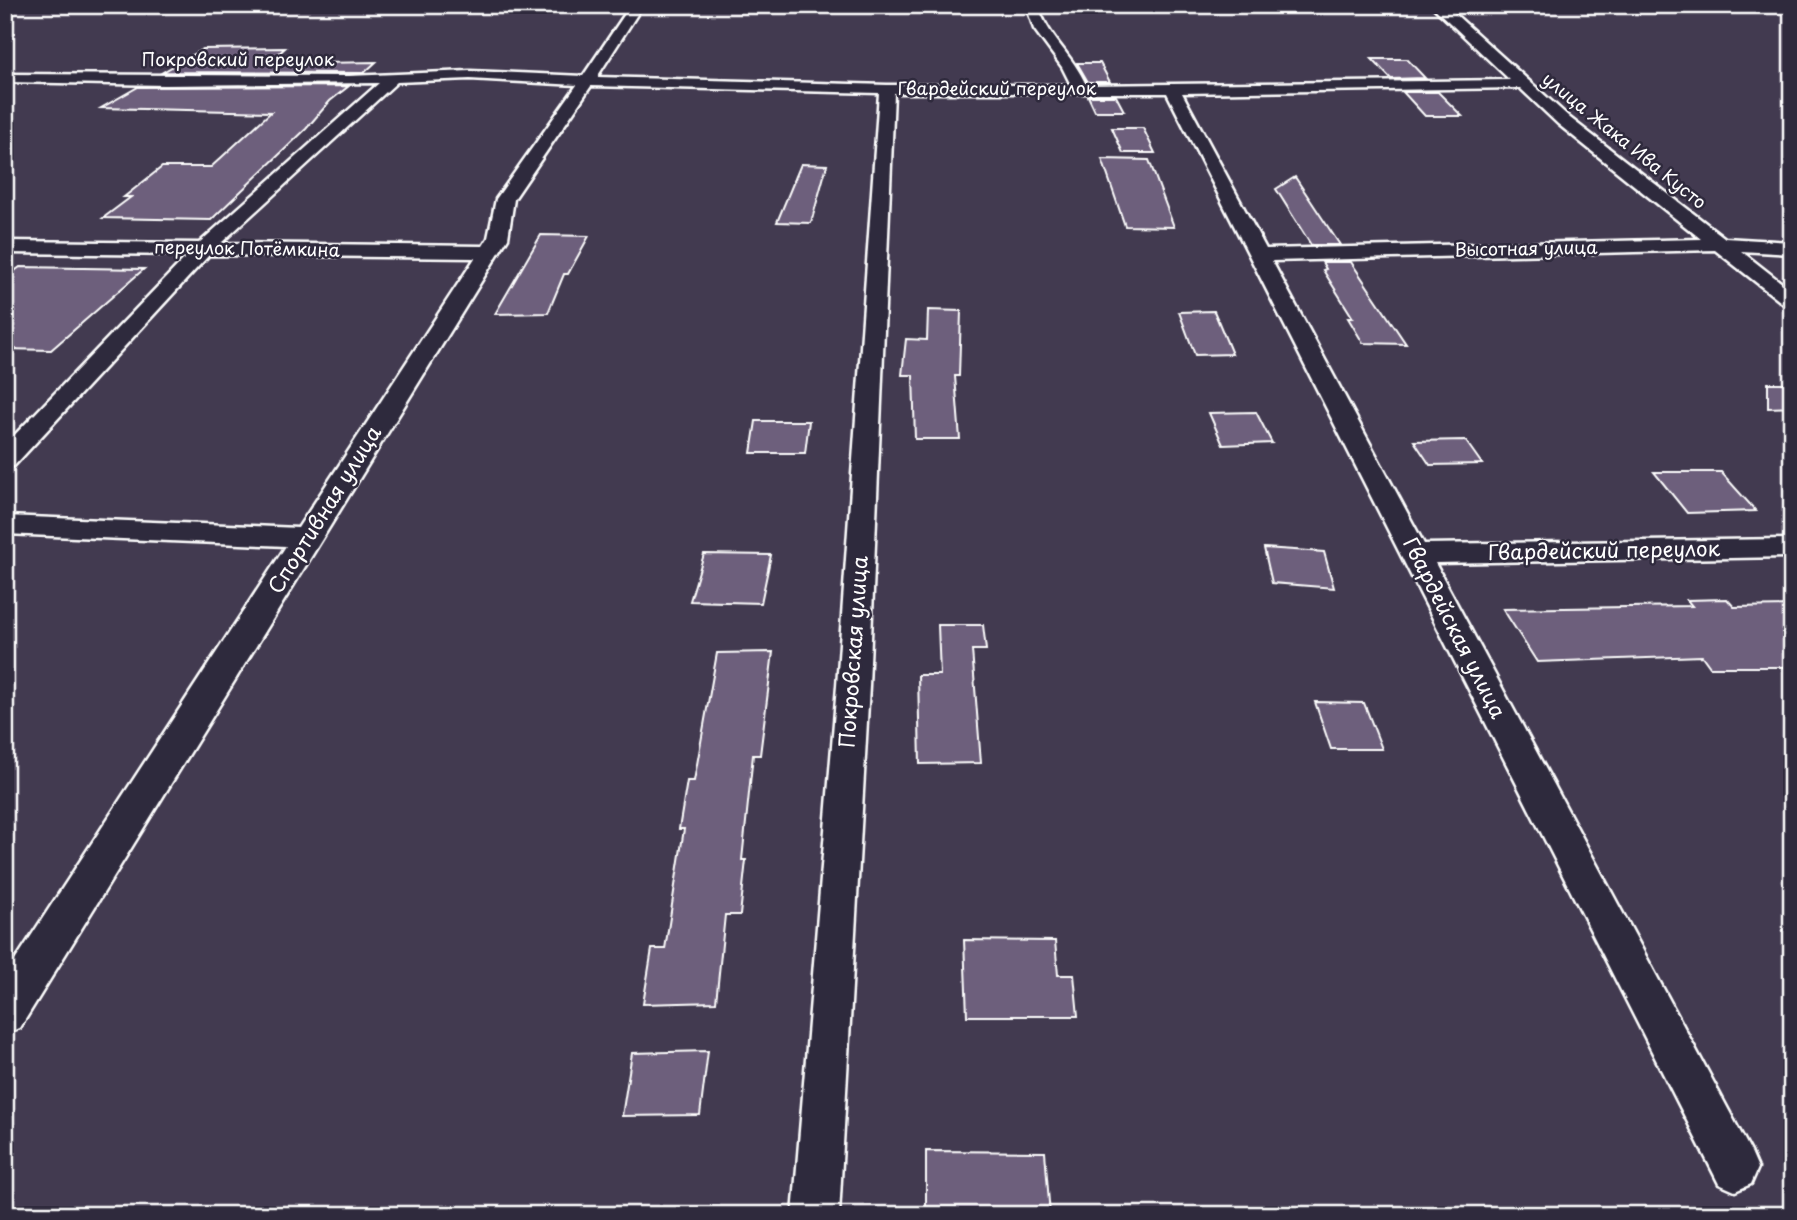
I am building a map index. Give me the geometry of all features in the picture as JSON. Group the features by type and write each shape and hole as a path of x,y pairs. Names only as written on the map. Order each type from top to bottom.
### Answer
{"street":[{"name":"Спортивная улица","path":"5,1013 489,252 498,237 505,199 637,5"},
{"path":"1032,5 1035,23 1076,74 1080,88"},
{"name":"улица Жака Ива Кусто","path":"1437,5 1564,121 1792,301"},
{"name":"Гвардейский переулок","path":"470,75 887,89 1172,89 1524,84"},
{"name":"Покровский переулок","path":"5,78 178,81 470,75"},
{"path":"5,460 204,249 393,78"},
{"name":"Покровская улица","path":"816,1215 854,672 887,89"},
{"name":"Гвардейская улица","path":"1172,89 1735,1168"},
{"name":"Высотная улица","path":"1260,255 1722,244 1792,248"},
{"name":"переулок Потёмкина","path":"5,247 489,252"},
{"path":"5,525 307,538"},
{"name":"Гвардейский переулок","path":"1416,554 1792,548"}],"building":[{"path":"285,48 267,64 376,62 364,73 163,72 203,49"},
{"path":"1372,59 1407,59 1425,78 1391,79"},
{"path":"1077,63 1100,63 1110,82 1088,82"},
{"path":"349,86 330,101 306,129 211,220 103,218 131,197 124,197 162,167 211,167 271,112 101,108 138,87"},
{"path":"1403,92 1438,92 1462,116 1425,116"},
{"path":"1088,96 1116,96 1124,111 1095,111"},
{"path":"1112,128 1143,128 1155,153 1123,153"},
{"path":"1102,159 1149,160 1174,227 1125,226"},
{"path":"801,164 827,165 811,223 777,222"},
{"path":"1295,177 1340,245 1311,245 1276,189"},
{"path":"541,235 589,236 568,274 564,274 548,313 495,314"},
{"path":"1322,262 1351,262 1406,344 1363,343 1348,318 1353,318 1323,270 1326,269"},
{"path":"20,267 144,269 51,350 5,349 5,278"},
{"path":"928,310 961,311 959,376 955,376 960,439 915,439 913,375 902,375 906,339 927,340"},
{"path":"1214,311 1232,354 1195,355 1179,312"},
{"path":"1768,383 1785,383 1792,389 1792,407 1768,408"},
{"path":"1256,412 1272,443 1223,445 1209,413"},
{"path":"756,421 809,421 805,453 751,453"},
{"path":"1465,440 1482,464 1430,465 1414,441"},
{"path":"1654,472 1721,472 1756,511 1687,513"},
{"path":"1264,548 1324,552 1334,588 1272,583"},
{"path":"704,554 771,555 761,603 690,601"},
{"path":"1727,599 1734,607 1792,606 1792,667 1710,667 1702,656 1537,662 1503,609 1692,606 1687,600"},
{"path":"938,625 983,625 986,650 972,650 981,763 920,764 918,675 940,675"},
{"path":"773,652 760,755 753,755 742,860 746,860 740,915 725,915 716,1002 643,1004 652,949 665,949 684,829 679,829 687,781 694,781 717,653"},
{"path":"1315,702 1364,703 1382,749 1331,749"},
{"path":"964,940 1055,941 1058,975 1074,975 1078,1016 967,1016"},
{"path":"708,1051 700,1115 622,1116 632,1053"},
{"path":"926,1151 1045,1152 1050,1215 926,1215"}]}
